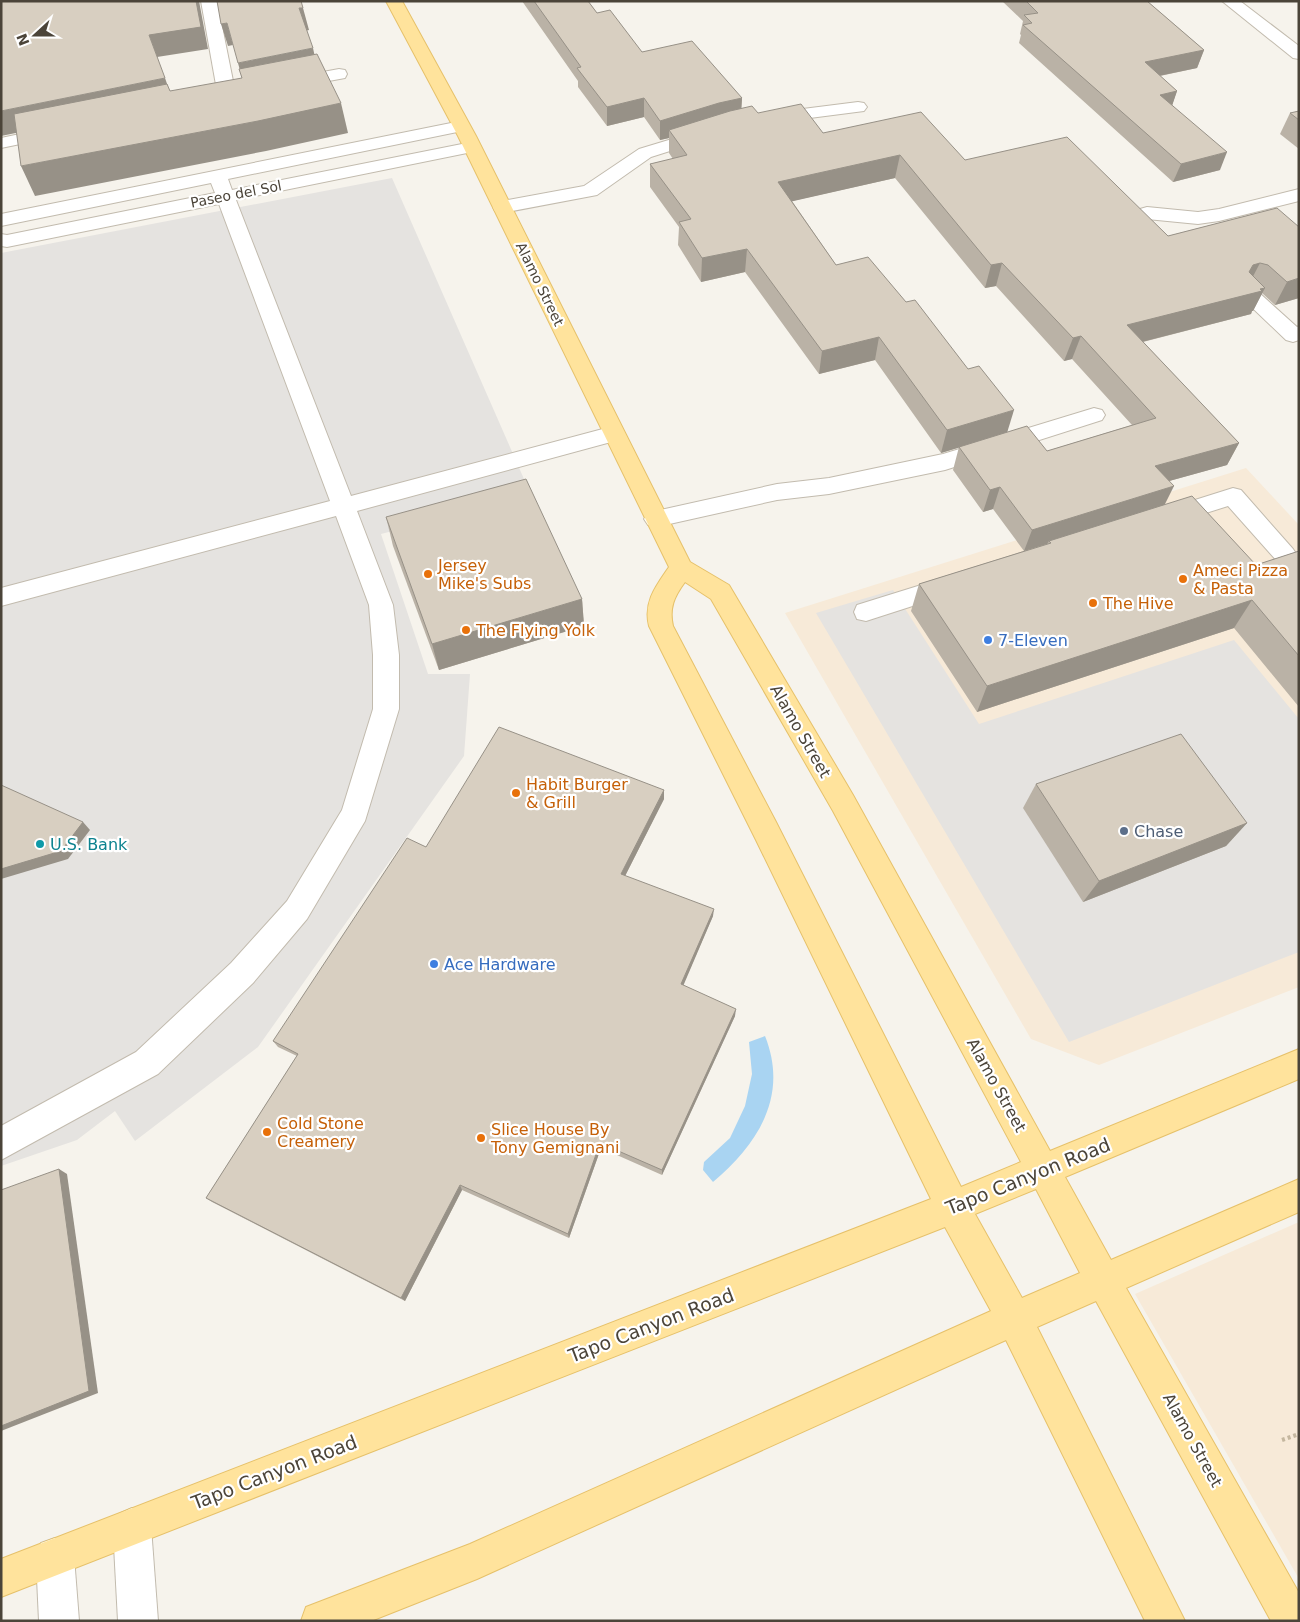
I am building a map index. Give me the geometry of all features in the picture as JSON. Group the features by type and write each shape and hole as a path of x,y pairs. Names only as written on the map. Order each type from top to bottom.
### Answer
{"main road":[{"name":"Alamo Street","path":"394,1 472,147 681,568 720,592 844,803 1103,1280 1294,1621"},
{"path":"681,568 660,600 657,614 661,626 766,831 953,1207 1014,1319 1166,1621"},
{"name":"Tapo Canyon Road","path":"1,1578 953,1207 1299,1064"},
{"path":"320,1621 477,1560 1014,1319 1299,1195"}],"street":[{"path":"210,1 227,96"},
{"path":"1230,1 1299,54"},
{"path":"274,87 339,74"},
{"path":"208,100 246,92"},
{"path":"750,123 785,115 858,107"},
{"name":"Paseo del Sol","path":"1,240 16,239 221,185 461,126"},
{"path":"502,208 590,191 645,153 724,128"},
{"path":"1,142 67,129"},
{"name":"Paseo del Sol","path":"1,220 472,147"},
{"path":"1,1144 147,1063 242,973 297,910 356,812 386,709 386,655 382,605 221,185"},
{"path":"1146,213 1198,218 1220,215 1299,195"},
{"path":"1249,294 1293,335 1299,333"},
{"path":"656,519 777,492 829,486 945,462 1094,415"},
{"path":"1,597 614,434"},
{"path":"1148,523 1233,496 1285,555"},
{"path":"866,612 969,579"},
{"path":"132,1527 138,1621"},
{"path":"54,1557 59,1621"}],"path":[{"path":"1282,1440 1299,1434"}],"shaded area":[{"path":"392,178 531,495 381,534 428,674 470,674 464,756 258,1047 135,1141 115,1111 77,1140 1,1166 1,253"},
{"path":"1246,468 1299,525 1299,987 1099,1065 1031,1039 785,613"},
{"path":"893,590 979,724 1234,640 1299,719 1299,952 1069,1042 816,613"},
{"path":"1299,1222 1299,1579 1135,1294"}],"water":[{"path":"765,1036 772,1058 773,1079 771,1099 765,1117 756,1135 743,1152 713,1182 703,1170 704,1162 730,1138 745,1106 752,1074 749,1042"}],"building":[{"path":"1,1 196,1 201,27 149,35 165,78 1,111"},
{"path":"217,1 301,1 303,8 299,8 313,48 238,63 227,23 221,24"},
{"path":"534,1 588,1 597,13 610,10 642,52 692,41 742,98 660,121 644,98 607,107 577,68 581,67"},
{"path":"1026,1 1147,1 1204,50 1145,62 1177,91 1160,95 1227,152 1181,164 1023,25 1032,23 1024,15 1038,13"},
{"path":"317,54 341,103 258,121 21,166 14,114 167,84 170,91 242,78 239,69"},
{"path":"801,104 823,133 921,112 965,160 1067,137 1168,236 1277,208 1299,227 1299,278 1287,282 1268,265 1260,263 1253,265 1249,272 1265,288 1260,289 1262,291 1127,325 1239,443 1155,466 1174,486 1032,530 1000,487 990,490 959,447 1027,426 1047,451 1156,418 1081,336 1073,338 1002,263 991,265 900,155 778,182 836,265 868,257 906,302 915,300 968,369 979,366 1014,410 947,430 879,337 822,351 747,249 702,258 679,222 691,219 650,164 687,155 669,130 752,106 758,113"},
{"path":"1299,111 1299,120 1290,113"},
{"path":"526,479 582,599 432,644 386,517"},
{"path":"1192,496 1256,565 1299,551 1299,656 1252,600 987,686 919,584 1051,543 1049,541"},
{"path":"499,727 664,790 621,874 714,909 681,984 736,1009 662,1170 600,1143 568,1234 460,1185 401,1298 206,1198 298,1054 273,1041 407,838 426,847"},
{"path":"1181,734 1247,823 1099,881 1036,784"},
{"name":"U.S. Bank","path":"1,785 83,822 61,851 1,869"},
{"path":"59,1169 89,1391 1,1426 1,1190"}],"place":[{"name":"Jersey Mike's Subs","path":"428,574"},
{"name":"Ameci Pizza & Pasta","path":"1183,579"},
{"name":"The Hive","path":"1093,603"},
{"name":"The Flying Yolk","path":"466,630"},
{"name":"7-Eleven","path":"988,640"},
{"name":"Habit Burger & Grill","path":"516,793"},
{"name":"Chase","path":"1124,831"},
{"name":"U.S. Bank","path":"40,844"},
{"name":"Ace Hardware","path":"434,964"},
{"name":"Cold Stone Creamery","path":"267,1132"},
{"name":"Slice House By Tony Gemignani","path":"481,1138"}]}
